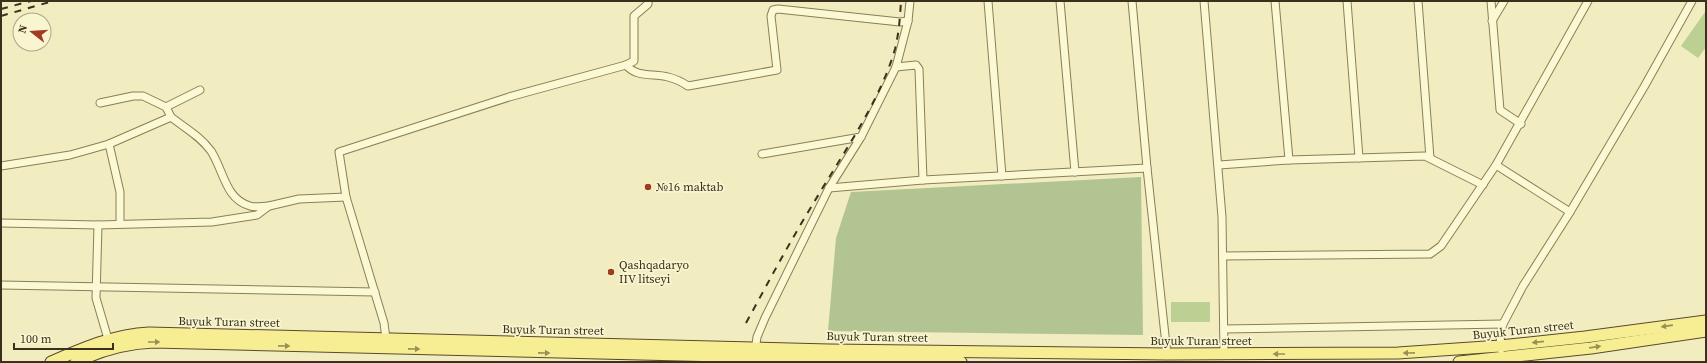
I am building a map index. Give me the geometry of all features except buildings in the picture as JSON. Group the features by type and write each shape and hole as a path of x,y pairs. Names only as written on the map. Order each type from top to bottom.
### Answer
{"main road":[{"name":"Buyuk Turan street","path":"1459,362 1501,352 1585,337 1706,320"},
{"name":"Buyuk Turan street","path":"76,362 118,346 154,342 755,353 1418,353 1501,352 1591,348 1706,331"},
{"name":"Buyuk Turan street","path":"51,362 92,344 108,339 128,334 149,333 386,339 962,362"}],"street":[{"path":"386,339 384,323 346,197 339,152 509,96 626,65 634,61 634,16 648,4 648,1"},
{"path":"755,353 759,330 830,188 861,137 896,67 908,21 910,1"},
{"path":"988,1 1002,176"},
{"path":"1060,1 1075,172"},
{"path":"1132,1 1147,168 1167,354"},
{"path":"1204,1 1219,165 1223,256 1224,354"},
{"path":"1275,1 1289,160"},
{"path":"1347,1 1359,158"},
{"path":"1418,1 1430,158"},
{"path":"1491,1 1500,110 1521,124"},
{"path":"1492,21 1504,1"},
{"path":"1223,256 1430,254 1441,246 1484,185 1521,124 1588,1"},
{"path":"1501,352 1500,334 1503,324 1524,286 1644,87 1692,1"},
{"path":"626,65 631,70 638,73 666,76 679,80 688,86 778,70 771,16 773,10 778,9 900,22 908,21"},
{"path":"896,67 916,66 919,69 923,180"},
{"path":"166,107 200,90"},
{"path":"100,103 133,96 143,96 166,107 171,117 200,137 211,152 222,172 229,191 235,199 251,207 269,206 299,199 346,197"},
{"path":"1,166 70,155 109,144 171,117"},
{"path":"762,154 861,137"},
{"path":"109,144 120,192 120,223"},
{"path":"1219,165 1289,160 1425,156 1484,185"},
{"path":"1496,165 1570,212"},
{"path":"830,188 923,180 1147,168"},
{"path":"1,223 98,225 120,223 212,222 257,215 269,206"},
{"path":"98,225 96,298 108,339"},
{"path":"1,286 375,292"},
{"path":"1224,328 1503,324"}],"green space":[{"path":"1705,12 1706,47 1698,58 1681,46"},
{"path":"1141,177 1143,335 828,331 836,238 851,192"},
{"path":"1171,302 1210,302 1210,322 1171,322"}],"railway":[{"path":"1,9 31,1"},
{"path":"1,16 53,1"},
{"path":"746,323 796,233 859,128 880,89 895,49 901,1"}],"place":[{"name":"№16 maktab","path":"648,187"},
{"name":"Qashqadaryo IIV litseyi","path":"611,272"}]}
